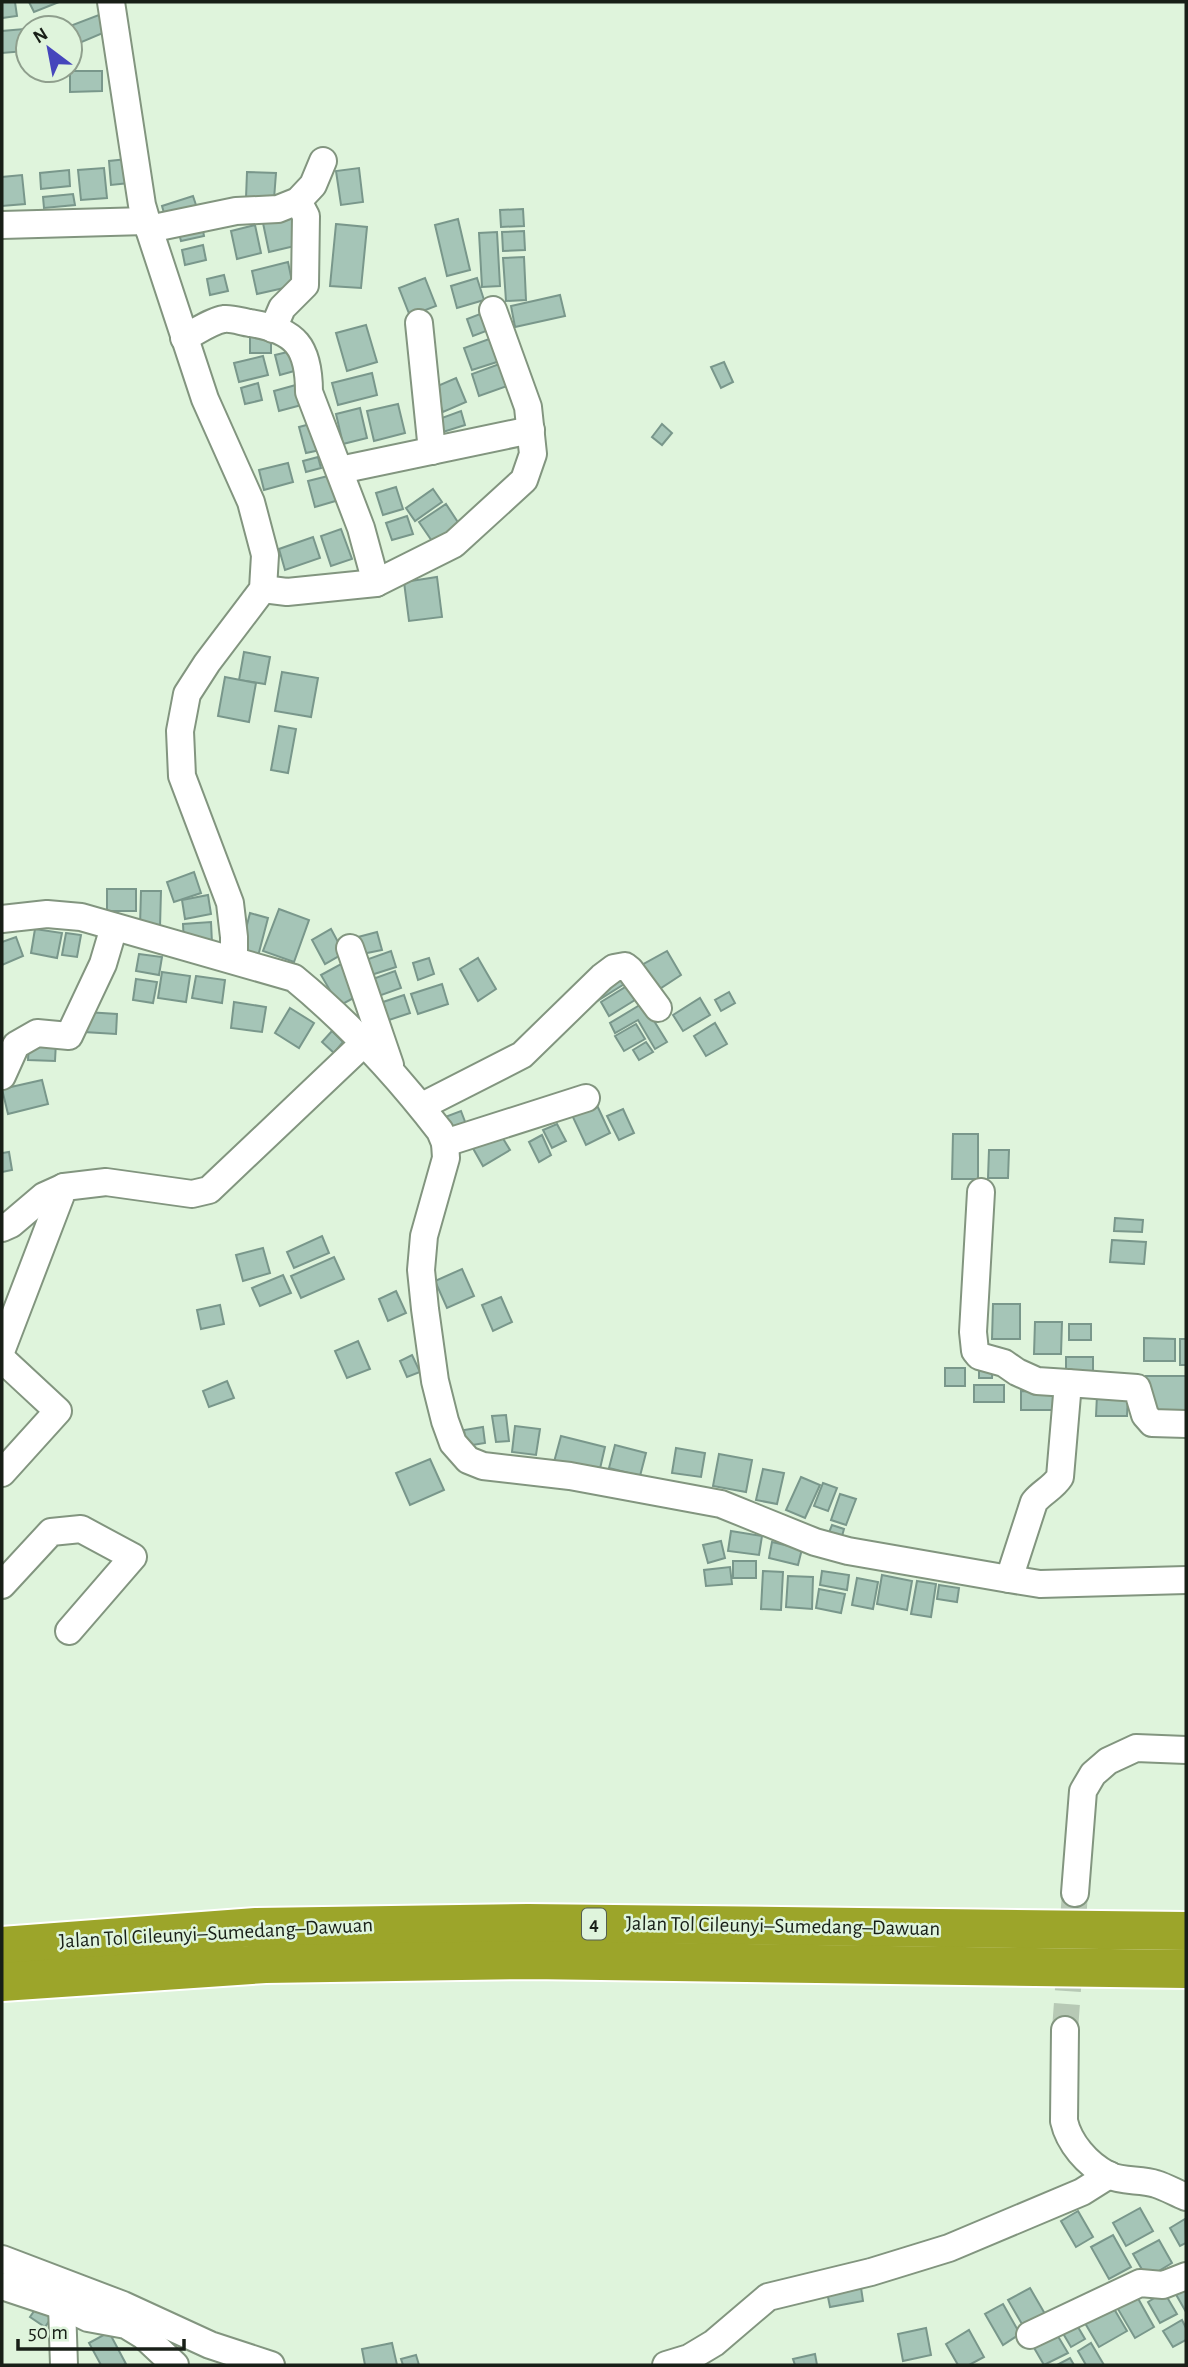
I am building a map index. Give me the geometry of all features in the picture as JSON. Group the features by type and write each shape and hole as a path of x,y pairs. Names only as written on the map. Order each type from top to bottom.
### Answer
{"highway":[{"name":"Jalan Tol Cileunyi–Sumedang–Dawuan","path":"2,1946 256,1927 528,1923 1186,1931"},
{"name":"Jalan Tol Cileunyi–Sumedang–Dawuan","path":"2,1982 265,1964 529,1960 1186,1969"}],"street":[{"path":"111,2 148,225 205,399 251,502 265,555 263,589 187,694 180,731 182,776 230,903 234,960"},
{"path":"2,225 148,225 236,211 278,209 298,201 313,185 323,161"},
{"path":"273,329 282,308 305,285 306,216 298,201"},
{"path":"263,589 288,592 376,583 454,544 524,480 533,454 528,407 493,310"},
{"path":"184,338 223,319 266,326 289,336 302,349 309,369 309,392 361,528 376,583"},
{"path":"419,323 432,451"},
{"path":"340,470 531,430"},
{"path":"2,919 47,914 81,917 294,978 392,1070 422,1106 445,1143 446,1158 424,1236 421,1270 435,1381 453,1443 468,1460 483,1466 570,1476 721,1504 815,1542 848,1551 1009,1579 1040,1584 1186,1580"},
{"path":"2,1076 16,1045 37,1033 69,1035 103,964 114,927"},
{"path":"350,948 392,1070"},
{"path":"422,1106 522,1055 614,968 625,966 631,970 659,1008"},
{"path":"2,1228 11,1224 44,1196 64,1187 106,1182 192,1194 209,1190 364,1043"},
{"path":"445,1143 586,1098"},
{"path":"2,1349 64,1187"},
{"path":"981,1192 973,1332 975,1351 979,1356 1004,1363 1037,1381 1137,1388 1145,1415 1152,1423 1186,1424"},
{"path":"2,1359 58,1411 2,1473"},
{"path":"1009,1579 1034,1502 1060,1477 1068,1383"},
{"path":"2,1585 51,1532 81,1530 133,1557 69,1631"},
{"path":"1075,1893 1083,1791 1093,1774 1108,1761 1136,1748 1186,1750"},
{"path":"1065,2030 1065,2126 1068,2135 1083,2154 1109,2175 1155,2183 1186,2197"},
{"path":"666,2365 689,2357 714,2343 768,2297 871,2272 949,2249 1082,2192 1109,2175"},
{"path":"2,2259 123,2305 210,2345 271,2365"},
{"path":"1030,2335 1140,2283 1163,2285 1186,2276"},
{"path":"2,2286 62,2306 88,2318 125,2325 144,2336 175,2365"},
{"path":"62,2306 64,2365"}],"building":[{"path":"2,2 15,2 17,14 2,18"},
{"path":"29,2 59,2 34,12"},
{"path":"104,13 110,30 84,41 84,21"},
{"path":"14,30 14,52 2,53 2,31"},
{"path":"84,71 102,71 102,91 70,92 70,84 84,84"},
{"path":"127,159 129,183 111,185 109,161"},
{"path":"104,168 107,198 81,200 78,170"},
{"path":"359,168 363,202 341,205 336,171"},
{"path":"69,170 70,186 41,189 40,173"},
{"path":"247,172 276,173 274,199 246,198"},
{"path":"22,175 25,204 2,206 2,177"},
{"path":"73,194 75,205 44,208 43,197"},
{"path":"193,196 199,214 167,224 162,206"},
{"path":"523,209 524,226 501,227 500,210"},
{"path":"292,217 299,245 269,252 263,223"},
{"path":"458,219 470,270 447,276 435,225"},
{"path":"201,220 204,236 181,241 177,226"},
{"path":"336,224 367,227 361,288 330,286"},
{"path":"255,225 261,253 237,259 231,231"},
{"path":"524,231 525,250 503,251 502,232"},
{"path":"497,232 500,286 482,287 479,233"},
{"path":"203,245 206,260 185,265 182,250"},
{"path":"524,257 526,300 506,301 503,258"},
{"path":"288,262 293,286 257,294 252,271"},
{"path":"224,275 228,291 210,295 207,279"},
{"path":"425,278 436,306 410,316 399,288"},
{"path":"477,278 484,300 457,308 451,286"},
{"path":"560,295 565,316 515,327 511,306"},
{"path":"488,311 494,328 473,336 467,319"},
{"path":"366,325 377,362 347,371 336,333"},
{"path":"250,330 271,330 271,353 250,353"},
{"path":"492,338 500,361 472,370 464,348"},
{"path":"300,349 305,368 280,375 275,355"},
{"path":"263,356 268,375 239,382 234,363"},
{"path":"724,362 733,382 721,388 711,367"},
{"path":"502,363 510,385 479,396 472,374"},
{"path":"372,373 377,395 338,405 332,383"},
{"path":"456,378 466,402 443,412 433,388"},
{"path":"258,383 262,400 245,404 241,388"},
{"path":"303,383 309,403 279,411 274,391"},
{"path":"398,404 405,433 374,441 367,411"},
{"path":"360,408 367,438 343,444 336,414"},
{"path":"461,411 465,425 443,432 439,419"},
{"path":"318,422 325,449 306,453 299,427"},
{"path":"662,424 672,433 662,445 652,437"},
{"path":"318,457 321,468 306,472 303,461"},
{"path":"288,463 293,482 264,490 259,470"},
{"path":"332,475 339,500 315,507 308,481"},
{"path":"396,487 403,509 383,515 376,493"},
{"path":"433,489 442,502 415,521 406,508"},
{"path":"446,504 463,530 436,547 419,522"},
{"path":"407,516 413,534 392,540 386,523"},
{"path":"341,529 352,559 331,566 321,536"},
{"path":"313,537 320,558 285,570 279,549"},
{"path":"437,577 442,617 409,621 404,582"},
{"path":"244,652 270,657 265,684 239,680"},
{"path":"282,672 318,678 311,717 275,711"},
{"path":"225,677 256,683 249,722 218,716"},
{"path":"279,726 296,729 288,773 271,770"},
{"path":"194,872 201,893 174,902 167,882"},
{"path":"107,889 136,889 136,911 107,911"},
{"path":"141,891 161,891 160,927 140,926"},
{"path":"208,895 211,914 185,919 182,900"},
{"path":"279,909 309,920 294,962 263,951"},
{"path":"250,913 268,918 257,960 239,956"},
{"path":"211,922 212,943 184,945 183,924"},
{"path":"35,929 62,933 57,958 31,953"},
{"path":"331,929 344,953 325,964 312,940"},
{"path":"377,932 382,950 362,954 358,937"},
{"path":"66,933 81,935 77,957 62,955"},
{"path":"16,937 23,956 2,965 2,942"},
{"path":"391,951 396,967 365,977 360,962"},
{"path":"667,951 681,975 655,992 640,966"},
{"path":"139,954 162,957 159,975 136,971"},
{"path":"429,958 434,974 418,980 413,963"},
{"path":"478,958 496,989 478,1001 460,969"},
{"path":"341,964 359,995 339,1006 321,975"},
{"path":"395,971 401,988 373,998 367,981"},
{"path":"162,972 190,976 186,1002 158,998"},
{"path":"620,973 626,983 597,1001 591,991"},
{"path":"196,976 225,980 222,1003 192,998"},
{"path":"136,979 157,982 153,1003 133,1000"},
{"path":"442,984 448,1004 418,1014 411,994"},
{"path":"627,986 635,1000 609,1016 601,1002"},
{"path":"729,992 735,1003 721,1011 715,1000"},
{"path":"404,995 410,1013 383,1022 377,1004"},
{"path":"700,998 710,1015 683,1031 673,1015"},
{"path":"234,1002 266,1007 262,1032 231,1028"},
{"path":"643,1003 667,1042 655,1049 638,1020 615,1033 610,1023"},
{"path":"290,1008 314,1023 299,1048 275,1033"},
{"path":"86,1012 117,1014 116,1034 84,1032"},
{"path":"715,1023 727,1044 706,1056 694,1036"},
{"path":"636,1024 645,1039 624,1051 615,1036"},
{"path":"332,1031 343,1042 334,1053 322,1042"},
{"path":"29,1041 56,1042 55,1061 28,1060"},
{"path":"646,1042 653,1052 639,1060 633,1050"},
{"path":"42,1080 48,1104 8,1114 2,1089"},
{"path":"595,1101 610,1133 586,1145 571,1113"},
{"path":"623,1109 634,1133 619,1140 607,1116"},
{"path":"461,1111 467,1127 451,1134 445,1117"},
{"path":"557,1124 566,1141 552,1148 543,1130"},
{"path":"496,1127 510,1150 483,1166 470,1143"},
{"path":"953,1134 978,1134 978,1179 952,1179"},
{"path":"542,1135 551,1155 539,1162 529,1142"},
{"path":"989,1150 1009,1150 1008,1178 988,1178"},
{"path":"9,1152 12,1170 2,1172 2,1153"},
{"path":"1115,1218 1143,1220 1142,1232 1114,1231"},
{"path":"322,1236 329,1253 294,1268 287,1252"},
{"path":"1112,1240 1146,1242 1144,1264 1110,1262"},
{"path":"263,1248 270,1273 243,1281 236,1255"},
{"path":"334,1257 344,1279 301,1298 291,1276"},
{"path":"462,1269 474,1296 447,1308 435,1281"},
{"path":"283,1275 291,1293 260,1306 252,1288"},
{"path":"396,1291 406,1313 388,1321 379,1299"},
{"path":"501,1297 512,1322 493,1331 482,1305"},
{"path":"993,1304 1020,1304 1020,1339 992,1339"},
{"path":"220,1305 224,1324 201,1329 197,1310"},
{"path":"1035,1322 1062,1322 1061,1354 1034,1354"},
{"path":"1069,1324 1091,1324 1091,1340 1069,1340"},
{"path":"1144,1338 1175,1339 1175,1361 1144,1361"},
{"path":"1180,1339 1186,1339 1186,1365 1180,1365"},
{"path":"358,1341 370,1369 347,1378 335,1351"},
{"path":"412,1355 420,1372 407,1377 400,1361"},
{"path":"1066,1357 1093,1357 1093,1374 1066,1374"},
{"path":"979,1362 993,1362 992,1378 979,1378"},
{"path":"945,1368 965,1368 965,1386 945,1386"},
{"path":"1146,1376 1186,1376 1186,1410 1146,1410"},
{"path":"227,1381 234,1398 209,1407 203,1391"},
{"path":"974,1385 1004,1385 1004,1402 974,1402"},
{"path":"1021,1391 1056,1392 1056,1410 1021,1410"},
{"path":"1097,1395 1128,1395 1127,1416 1096,1416"},
{"path":"506,1415 509,1441 496,1442 492,1416"},
{"path":"515,1426 540,1429 536,1455 512,1452"},
{"path":"483,1427 485,1443 466,1446 464,1430"},
{"path":"561,1436 605,1447 599,1473 554,1462"},
{"path":"615,1445 646,1453 640,1476 609,1468"},
{"path":"676,1448 705,1453 701,1477 672,1473"},
{"path":"719,1454 752,1460 746,1492 713,1486"},
{"path":"430,1459 444,1490 410,1505 396,1473"},
{"path":"763,1469 784,1473 777,1504 756,1500"},
{"path":"801,1477 820,1485 805,1518 786,1510"},
{"path":"823,1483 837,1488 828,1511 814,1506"},
{"path":"840,1494 856,1499 846,1525 831,1520"},
{"path":"832,1525 844,1529 841,1540 828,1535"},
{"path":"731,1531 762,1536 759,1555 728,1551"},
{"path":"721,1541 725,1558 708,1563 703,1545"},
{"path":"772,1542 802,1549 798,1565 769,1558"},
{"path":"733,1561 756,1561 756,1578 733,1578"},
{"path":"730,1567 732,1584 706,1586 704,1570"},
{"path":"763,1571 783,1572 781,1610 761,1609"},
{"path":"822,1571 849,1575 847,1590 820,1585"},
{"path":"882,1575 912,1581 907,1610 877,1604"},
{"path":"788,1576 813,1577 812,1609 786,1607"},
{"path":"857,1578 878,1582 873,1609 852,1605"},
{"path":"917,1581 936,1584 931,1617 911,1614"},
{"path":"939,1585 959,1588 957,1602 937,1599"},
{"path":"819,1589 845,1594 841,1613 816,1608"},
{"path":"1140,2208 1153,2231 1126,2246 1113,2223"},
{"path":"1078,2211 1093,2237 1076,2247 1061,2221"},
{"path":"1185,2219 1186,2243 1180,2246 1170,2228"},
{"path":"1113,2235 1131,2267 1109,2279 1091,2247"},
{"path":"1159,2240 1172,2263 1147,2278 1133,2254"},
{"path":"860,2281 863,2301 830,2307 826,2287"},
{"path":"1186,2283 1186,2312 1174,2291"},
{"path":"1030,2288 1048,2319 1026,2331 1008,2300"},
{"path":"1164,2292 1177,2314 1160,2323 1148,2302"},
{"path":"1135,2293 1154,2327 1135,2338 1115,2304"},
{"path":"1110,2302 1127,2331 1099,2347 1082,2318"},
{"path":"39,2304 54,2314 45,2327 30,2317"},
{"path":"1003,2304 1020,2334 1003,2345 985,2314"},
{"path":"1182,2320 1186,2328 1186,2340 1173,2347 1163,2331"},
{"path":"1075,2322 1085,2339 1071,2347 1061,2330"},
{"path":"926,2328 931,2355 903,2361 898,2334"},
{"path":"969,2330 984,2357 969,2365 958,2365 946,2344"},
{"path":"109,2332 126,2364 101,2365 89,2343"},
{"path":"1056,2333 1068,2353 1044,2365 1033,2346"},
{"path":"392,2343 397,2365 365,2365 362,2349"},
{"path":"1091,2343 1104,2365 1086,2365 1078,2351"},
{"path":"815,2354 817,2365 795,2365 793,2359"},
{"path":"416,2355 419,2365 403,2365 401,2359"},
{"path":"1070,2358 1074,2365 1057,2365"}],"tunnel":[{"path":"1065,2030 1075,1893"}]}
